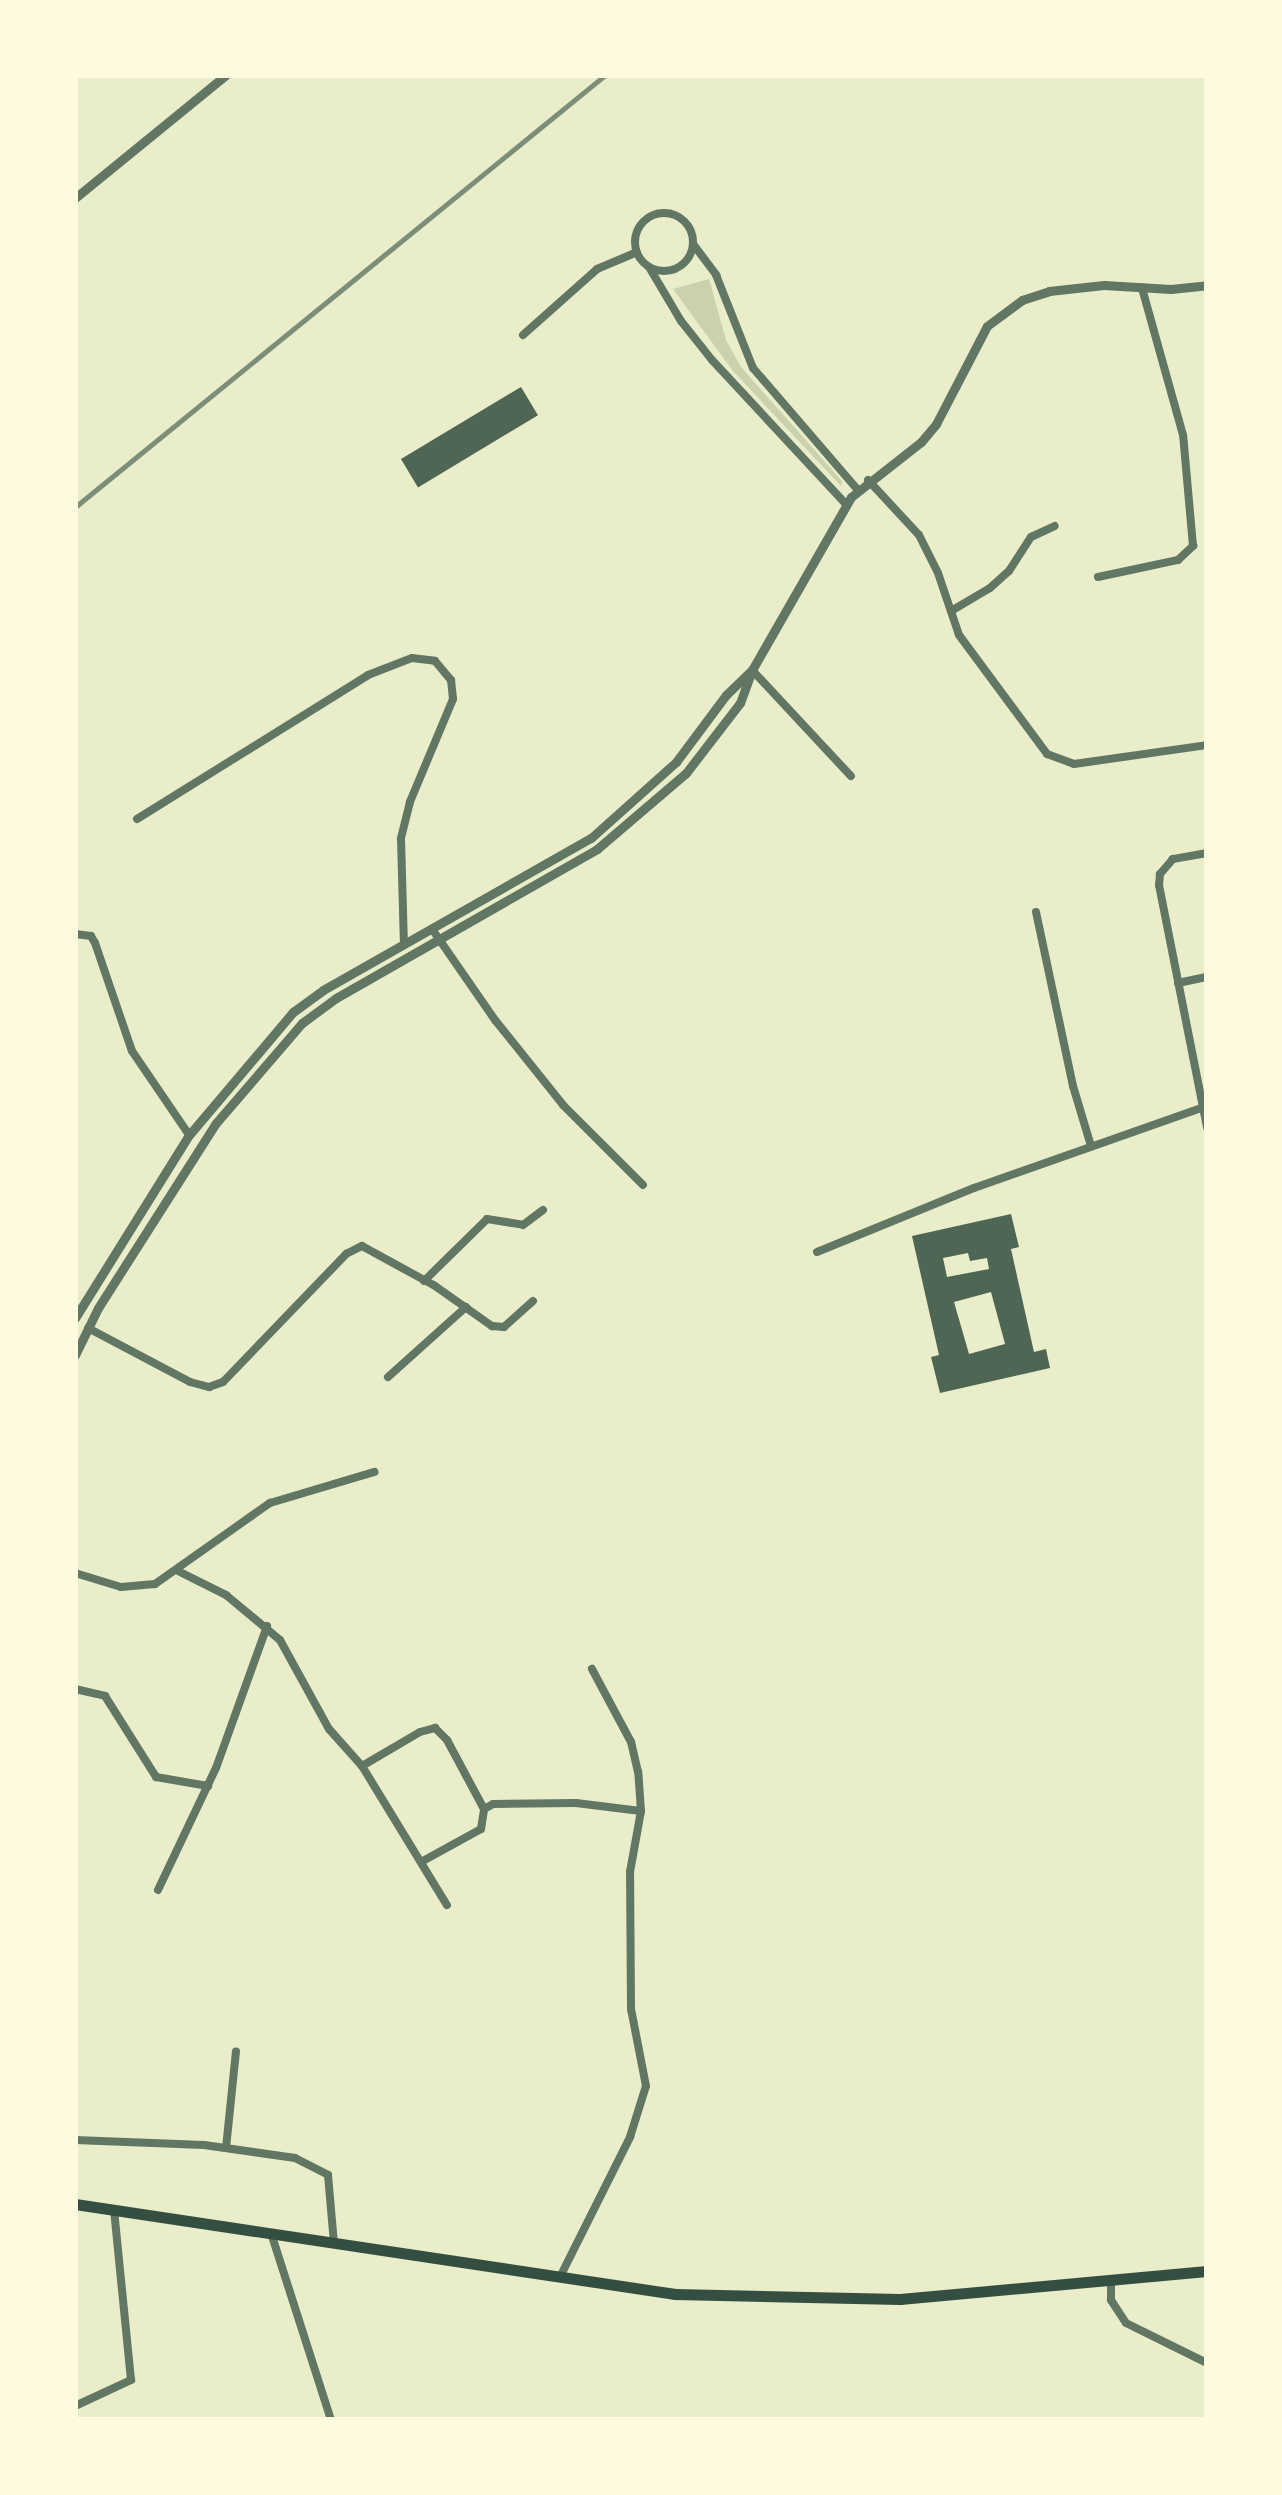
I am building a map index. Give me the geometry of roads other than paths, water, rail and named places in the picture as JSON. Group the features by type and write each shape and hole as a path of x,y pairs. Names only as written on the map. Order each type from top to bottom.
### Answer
{"main road":[{"path":"75,2204 675,2294 900,2299 1207,2271"}],"street":[{"path":"75,198 226,75"},
{"path":"846,504 704,350 668,302 650,267 637,252 637,233 656,214 682,220 693,244 716,275 732,326 753,368 857,489"},
{"path":"650,267 678,268 693,244"},
{"path":"523,335 597,270 637,252"},
{"path":"75,1355 98,1308 216,1123 302,1022 598,849 661,800 715,740 740,703 752,670 846,504 857,489 902,457 936,424 975,342 1004,311 1022,300 1076,286 1207,285"},
{"path":"1098,577 1178,560 1194,546 1183,435 1142,288"},
{"path":"868,480 919,535 968,651 1038,745 1058,761 1074,764 1207,745"},
{"path":"951,611 990,588 1009,571 1031,536 1055,526"},
{"path":"137,820 368,675 412,658 435,661 451,680 453,699 410,802 402,839 404,945"},
{"path":"752,670 851,776"},
{"path":"76,1312 204,1113 293,1012 560,857 620,816 676,762 726,694 752,670"},
{"path":"1207,852 1173,860 1160,874 1207,1127"},
{"path":"1036,912 1073,1086 1091,1146"},
{"path":"432,929 563,1105 642,1185"},
{"path":"75,934 90,936 95,943 132,1051 189,1134"},
{"path":"1178,983 1207,977"},
{"path":"817,1252 1091,1146 1205,1107"},
{"path":"204,1113 216,1123"},
{"path":"424,1281 487,1219 523,1225 543,1210"},
{"path":"88,1328 190,1382 209,1387 224,1382 354,1249 371,1248 492,1326 504,1326 533,1301"},
{"path":"85,1300 98,1308"},
{"path":"388,1377 466,1307"},
{"path":"75,1572 122,1587 140,1587 178,1571 270,1503 374,1472"},
{"path":"178,1571 226,1596 267,1626 290,1652 330,1728 362,1766 447,1905"},
{"path":"158,1890 208,1786 267,1626"},
{"path":"560,2276 644,2100 644,2071 631,2009 630,1872 641,1812 638,1772 630,1742 592,1669"},
{"path":"75,1689 106,1696 156,1777 208,1786"},
{"path":"362,1766 420,1732 435,1728 447,1740 484,1809 481,1829 420,1862"},
{"path":"484,1809 496,1803 555,1802 641,1812"},
{"path":"226,2148 236,2052"},
{"path":"75,2140 226,2148 296,2158 326,2172 334,2243"},
{"path":"75,2406 131,2380 114,2210"},
{"path":"271,2233 331,2420"},
{"path":"1111,2280 1115,2310 1126,2323 1207,2363"}],"railway":[{"path":"75,507 605,75"}]}
